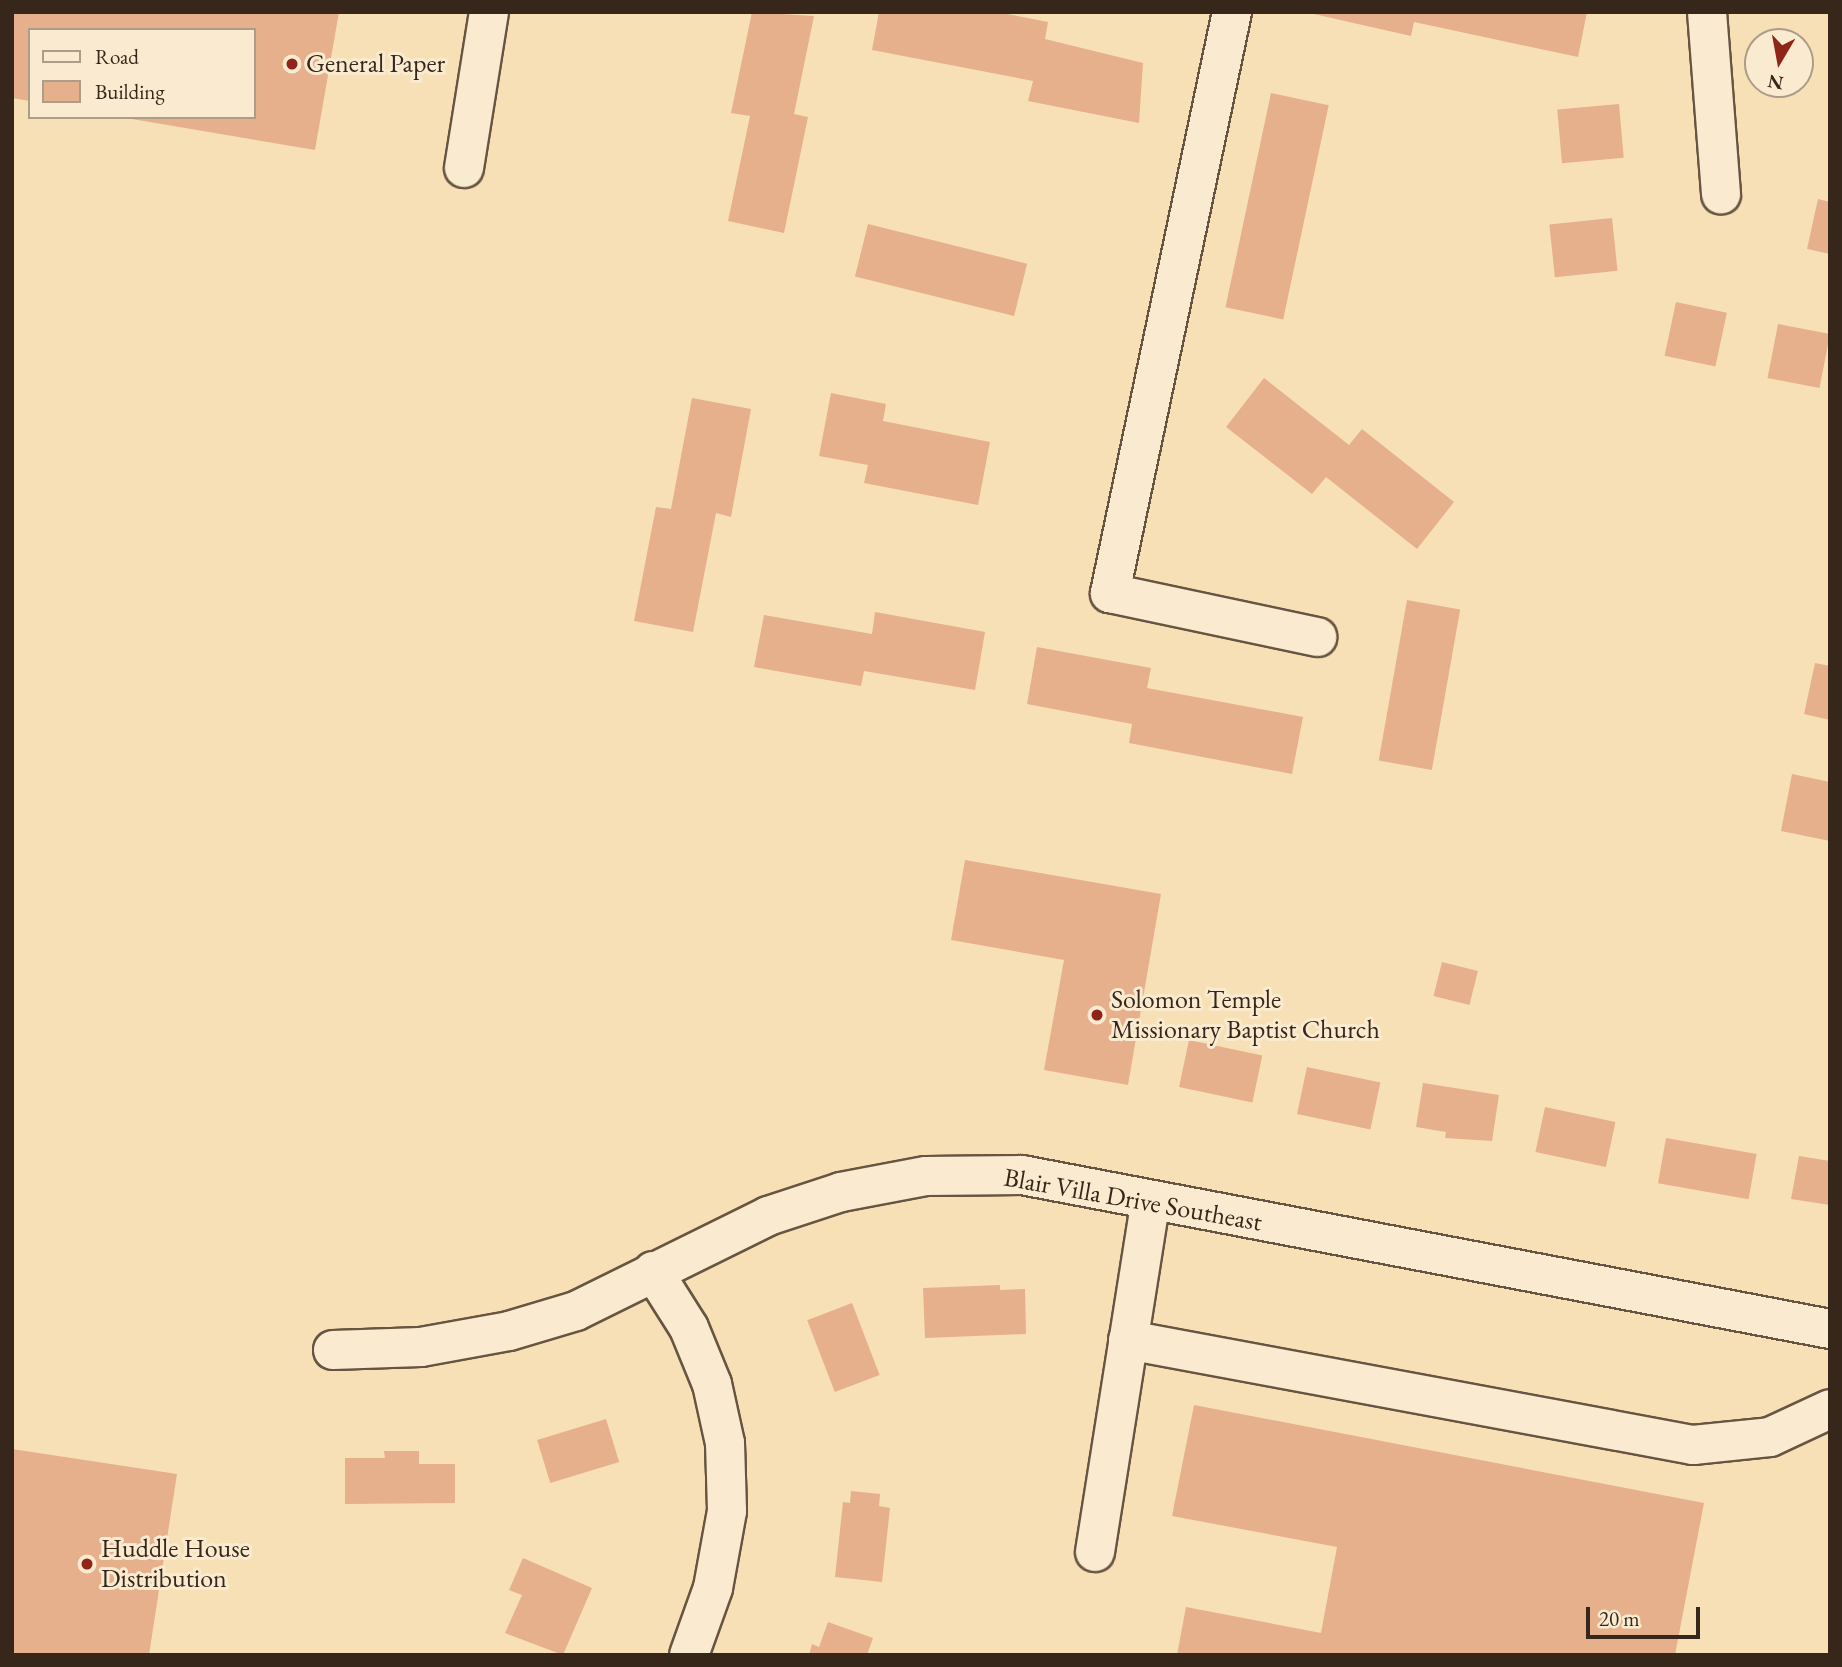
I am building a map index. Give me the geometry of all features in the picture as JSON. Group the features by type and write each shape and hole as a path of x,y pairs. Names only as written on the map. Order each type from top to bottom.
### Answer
{"street":[{"path":"464,168 489,12"},
{"path":"1232,12 1110,593 1317,637"},
{"path":"1707,12 1721,194"},
{"name":"Blair Villa Drive Southeast","path":"333,1350 421,1347 509,1331 576,1311 653,1271 780,1212 841,1192 926,1176 1022,1175 1830,1329"},
{"path":"1094,1552 1151,1200"},
{"path":"653,1271 698,1350 712,1384 724,1443 727,1511 713,1588 689,1655"},
{"path":"1128,1340 1693,1445 1770,1437 1830,1409"}],"building":[{"name":"General Paper","path":"12,12 339,12 315,150 132,119 256,119 256,28 28,28 28,101 12,98"},
{"path":"752,12 814,16 794,114 808,117 784,233 728,221 750,116 731,113"},
{"path":"879,12 997,12 1048,22 1045,39 1143,63 1139,123 1028,101 1033,81 872,50"},
{"path":"1305,12 1587,12 1578,57 1414,22 1411,36"},
{"path":"1271,93 1329,105 1283,319 1225,307"},
{"path":"1619,104 1624,158 1562,163 1557,109"},
{"path":"1818,199 1830,202 1830,254 1807,249"},
{"path":"1612,218 1618,271 1555,277 1549,225"},
{"path":"868,224 1027,264 1014,316 855,276"},
{"path":"1676,302 1727,313 1715,367 1665,356"},
{"path":"1778,324 1830,334 1820,388 1768,378"},
{"path":"1264,378 1349,445 1362,429 1454,502 1417,549 1326,477 1312,494 1226,427"},
{"path":"831,393 886,404 883,421 990,442 978,505 864,483 868,465 819,456"},
{"path":"692,398 751,409 731,517 716,513 693,632 634,621 656,507 671,509"},
{"path":"1407,600 1460,609 1432,770 1379,761"},
{"path":"875,612 985,632 975,690 864,671 861,686 754,667 764,615 872,634"},
{"path":"1037,647 1151,668 1147,688 1303,717 1292,774 1129,743 1132,724 1027,704"},
{"path":"1815,663 1830,666 1830,720 1804,714"},
{"path":"1792,774 1830,782 1830,841 1781,831"},
{"name":"Solomon Temple Missionary Baptist Church","path":"965,860 1161,894 1128,1085 1044,1070 1064,960 951,940"},
{"path":"1442,962 1478,971 1469,1005 1434,996"},
{"path":"1189,1040 1262,1056 1252,1103 1179,1087"},
{"path":"1307,1067 1380,1083 1370,1130 1297,1114"},
{"path":"1423,1083 1499,1095 1492,1141 1445,1138 1446,1132 1416,1127"},
{"path":"1545,1107 1615,1122 1606,1167 1535,1152"},
{"path":"1666,1138 1757,1154 1749,1199 1658,1183"},
{"path":"1799,1156 1830,1161 1830,1205 1791,1199"},
{"path":"1000,1285 1000,1290 1025,1289 1026,1334 925,1338 923,1288"},
{"path":"852,1303 880,1375 835,1392 807,1320"},
{"path":"1194,1405 1704,1503 1675,1655 1177,1655 1186,1607 1321,1633 1337,1547 1172,1516"},
{"path":"606,1419 619,1462 550,1483 537,1440"},
{"name":"Huddle House Distribution","path":"12,1449 177,1474 149,1655 12,1655"},
{"path":"384,1451 419,1451 419,1464 455,1464 455,1503 345,1504 345,1458 385,1458"},
{"path":"851,1491 880,1494 879,1506 890,1508 882,1582 835,1577 843,1502 850,1503"},
{"path":"523,1558 592,1588 563,1655 505,1633 522,1595 509,1590"},
{"path":"828,1622 873,1638 867,1655 809,1655 812,1644 819,1647"}],"place":[{"name":"General Paper","path":"292,64"},
{"name":"Solomon Temple Missionary Baptist Church","path":"1097,1015"},
{"name":"Huddle House Distribution","path":"87,1564"}]}
